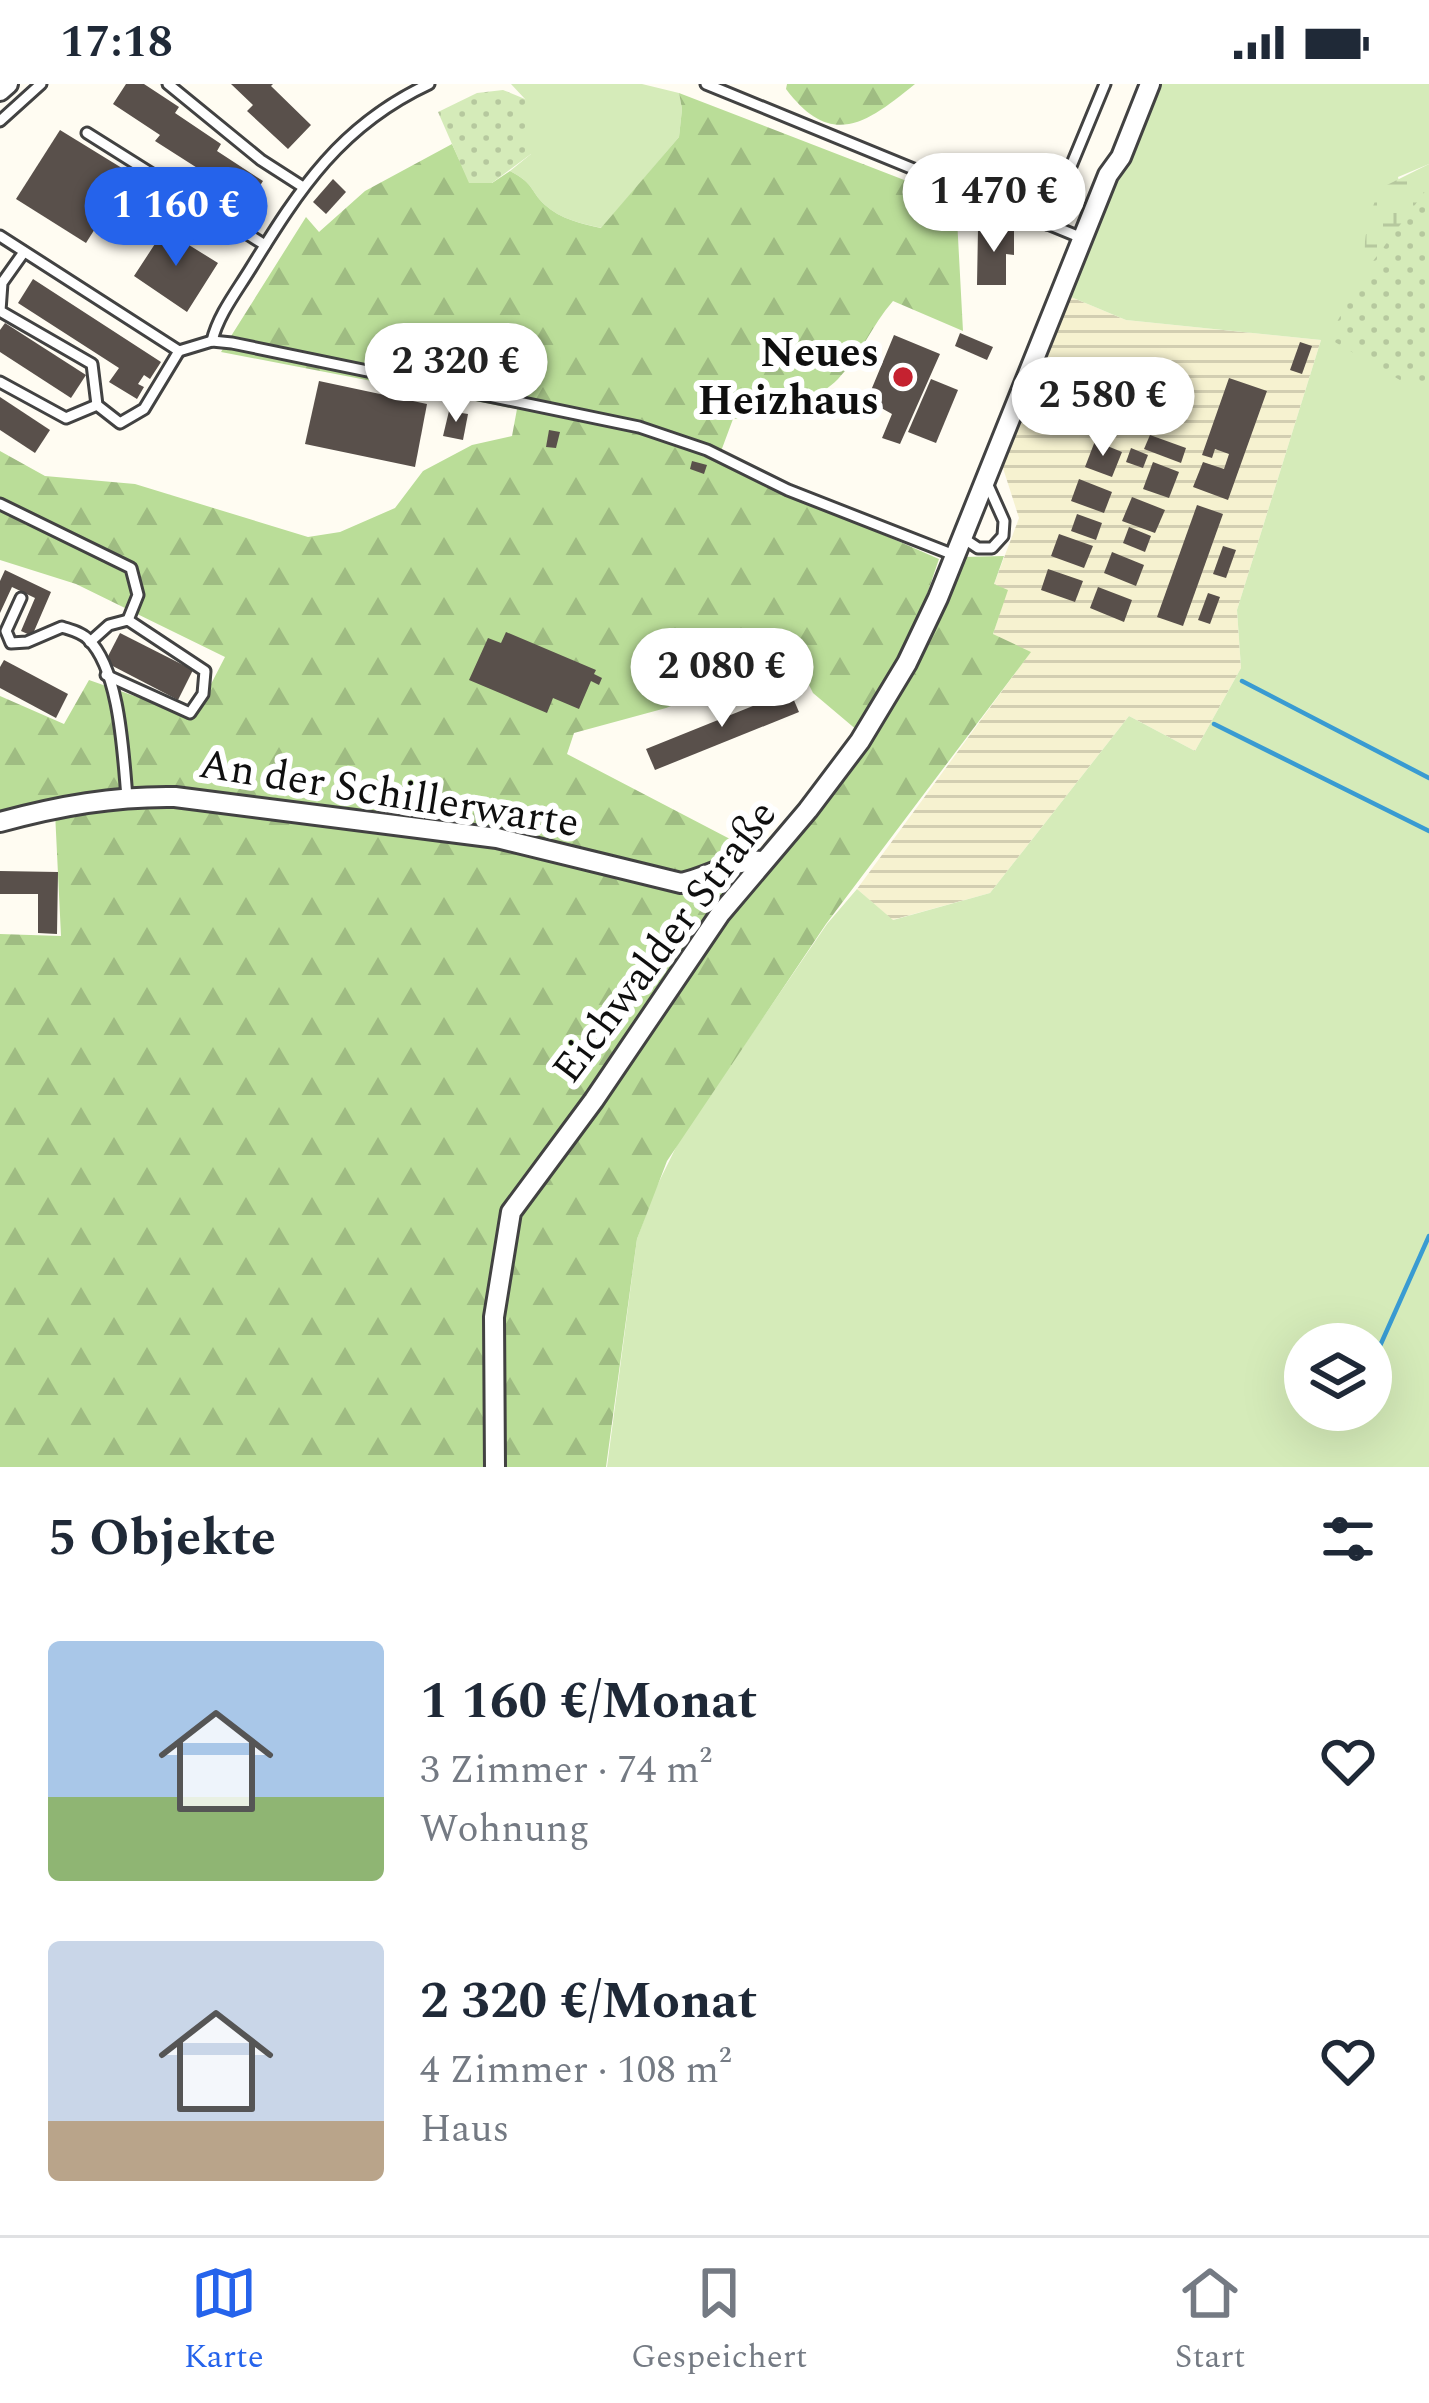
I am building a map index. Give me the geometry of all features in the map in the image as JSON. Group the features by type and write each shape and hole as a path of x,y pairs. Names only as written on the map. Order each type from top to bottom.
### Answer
{"street":[{"path":"0,91 8,84"},
{"name":"Eichwalder Straße","path":"495,1467 494,1316 511,1212 594,1100 675,974 860,741 919,641 1082,238 1150,84"},
{"name":"An der Schillerwarte","path":"0,822 65,804 127,796 219,801 497,838 681,884 748,860 763,861"}],"lane":[{"path":"0,121 41,84"},
{"path":"168,84 261,160 303,187"},
{"path":"706,84 1082,238"},
{"path":"1047,224 1105,84"},
{"path":"212,341 216,326 303,187 350,134 390,103 425,85"},
{"path":"87,133 265,245"},
{"path":"0,236 178,351"},
{"path":"23,252 2,283 0,311 92,364 97,405 120,423 144,409 178,351 212,341 640,427 706,450 788,490 957,545 992,548 1003,536 1004,521 984,478"},
{"path":"0,382 66,418 97,405"},
{"path":"0,504 131,568 138,595 128,620"},
{"path":"22,598 6,631 10,643 27,642 62,627 90,642 106,674 119,721 127,796"},
{"path":"90,642 109,625 128,620 205,671 203,694 190,713 106,674"}],"shaded area":[{"path":"1071,297 1126,320 1321,340 1237,610 1241,668 1195,751 1129,716 990,893 892,920 857,889 1030,653 993,634 1007,591 994,584 1019,518 1002,465"}],"green space":[{"path":"511,84 642,84 679,93 679,137 602,228 580,223 551,210 510,171 531,154 525,99"},
{"path":"787,84 915,84 865,119 834,124 802,108"},
{"path":"1155,84 1429,84 1429,164 1398,177 1429,319 1429,1467 607,1467 637,1239 654,1192 680,1139 827,924 857,889 893,920 990,893 1129,716 1195,751 1241,668 1237,610 1321,340 1126,320 1071,297"},
{"path":"503,90 525,99 531,113 531,154 492,183 469,183 438,112 477,93"},
{"path":"679,93 956,200 963,331 893,301 846,370 828,388 789,407 733,419 717,462 939,559 912,638 858,731 813,693 805,677 784,676 778,664 666,708 574,733 567,754 753,851 743,868 764,877 883,725 963,557 1004,556 994,584 1008,590 993,634 1031,652 826,924 667,1161 637,1239 606,1467 0,1467 0,934 61,936 55,812 0,826 0,696 64,724 89,680 194,717 225,657 76,584 0,560 0,451 45,476 135,484 308,537 340,532 395,508 423,471 472,445 512,436 517,409 221,352 306,217 319,232 365,191 452,144 470,183 492,183 510,171 551,210 601,228 679,137"},
{"path":"1429,164 1429,319 1377,279 1365,253 1379,189"},
{"path":"1429,186 1429,397 1328,338 1365,272"}],"building":[{"path":"126,84 144,84 179,107 175,113 221,144 217,151 263,181 245,209 198,178 202,171 155,141 160,135 113,104"},
{"path":"231,84 273,84 311,125 288,149 247,111 253,105"},
{"path":"60,130 130,173 86,243 16,199"},
{"path":"333,179 346,192 326,214 313,202"},
{"path":"168,224 180,231 176,237 218,263 187,312 134,276"},
{"path":"978,229 1014,229 1014,255 1006,254 1006,285 977,285"},
{"path":"33,279 161,362 150,379 144,375 138,384 144,387 137,399 109,382 119,368 18,303"},
{"path":"5,323 86,375 71,398 0,352 0,330"},
{"path":"960,333 993,347 987,360 955,346"},
{"name":"Neues Heizhaus","path":"894,335 940,354 900,444 882,438 892,414 867,400"},
{"path":"1300,342 1312,346 1302,374 1290,370"},
{"path":"1229,378 1267,391 1228,500 1193,487 1203,462 1224,469 1229,454 1215,449 1212,458 1202,455"},
{"path":"931,379 958,390 936,443 908,432"},
{"path":"319,381 427,404 415,467 305,444"},
{"path":"0,397 50,430 35,453 0,430"},
{"path":"449,411 468,414 463,440 443,436"},
{"path":"549,430 560,432 556,448 546,447"},
{"path":"1150,435 1186,448 1181,463 1144,449"},
{"path":"1095,441 1122,452 1112,477 1085,467"},
{"path":"1131,448 1148,455 1143,468 1126,462"},
{"path":"692,461 707,465 704,474 690,469"},
{"path":"1153,462 1179,472 1169,498 1143,489"},
{"path":"1079,479 1112,492 1104,513 1071,501"},
{"path":"1132,497 1165,510 1155,533 1122,521"},
{"path":"1197,505 1223,514 1183,626 1157,617"},
{"path":"1077,514 1102,523 1096,540 1071,531"},
{"path":"1129,527 1151,536 1145,552 1123,543"},
{"path":"1059,534 1093,546 1084,568 1051,556"},
{"path":"1223,546 1236,550 1226,578 1213,574"},
{"path":"1112,552 1144,565 1136,586 1104,573"},
{"path":"1048,569 1083,581 1075,602 1041,590"},
{"path":"5,570 51,592 32,636 21,631 35,598 12,587 0,613 0,581"},
{"path":"1098,587 1132,600 1124,622 1090,608"},
{"path":"1208,593 1220,597 1210,624 1198,620"},
{"path":"506,632 596,670 594,674 602,678 599,685 591,681 579,709 553,698 547,713 469,680 488,638 501,643"},
{"path":"120,633 193,670 178,700 105,662"},
{"path":"4,660 68,694 56,718 0,688"},
{"path":"790,691 799,712 655,770 646,749"},
{"path":"0,871 58,872 57,934 38,933 38,894 0,894"}],"waterway":[{"path":"1242,681 1429,778"},
{"path":"1214,724 1429,831"},
{"path":"1390,1323 1429,1236"}],"place":[{"name":"Neues Heizhaus","path":"903,377"}]}
